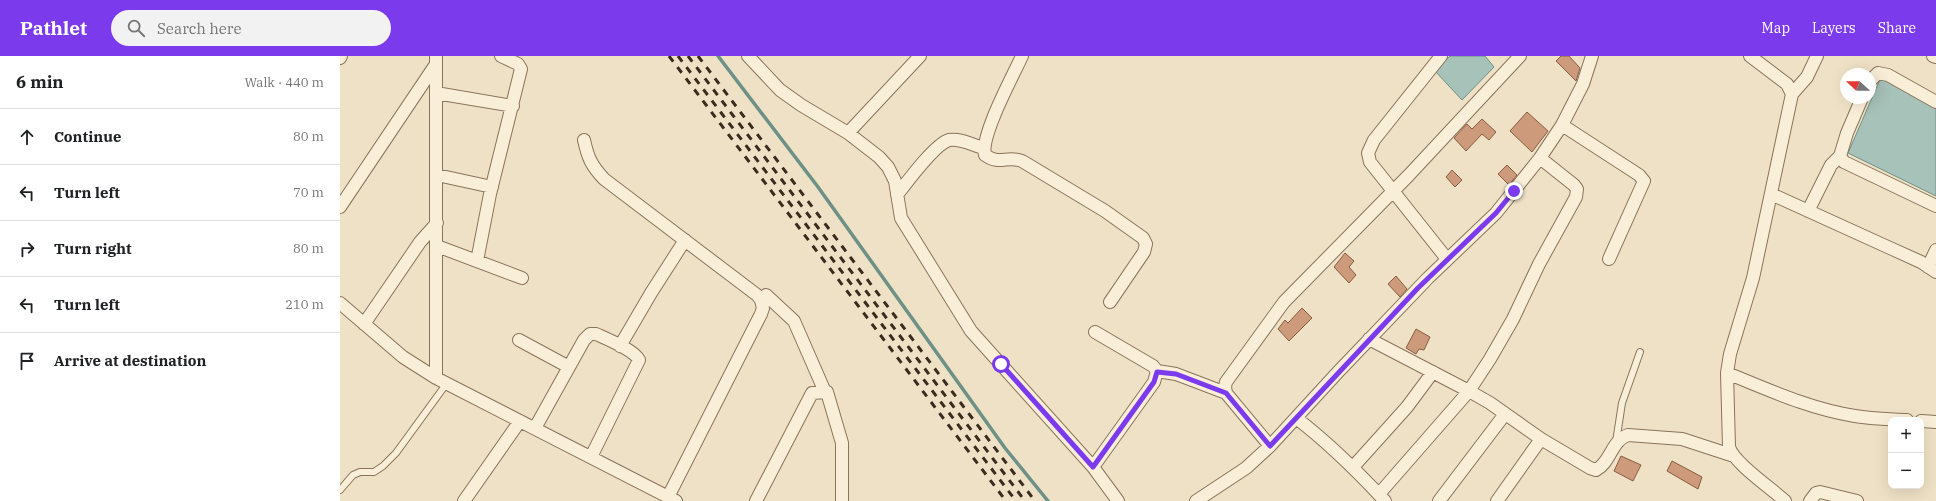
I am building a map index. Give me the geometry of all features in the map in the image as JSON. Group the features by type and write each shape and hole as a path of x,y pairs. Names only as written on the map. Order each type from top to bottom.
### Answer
{"street":[{"path":"477,261 492,187 521,69 518,64 501,56"},
{"path":"748,56 780,90 801,105 848,133 879,157 888,167 892,173 901,218 971,331 1093,467 1118,501"},
{"path":"848,133 920,56"},
{"path":"1022,56 988,133 983,148 985,155 990,159 1003,161 1014,158 1022,161 1105,211 1143,238 1146,244 1144,252 1110,302"},
{"path":"1441,56 1374,140 1368,154 1370,162 1447,259"},
{"path":"1226,393 1226,382 1284,302 1393,192 1520,56"},
{"path":"1196,501 1246,468 1270,446 1369,339 1447,259 1496,213 1540,158 1562,125 1583,84 1592,56"},
{"path":"1750,56 1787,84 1792,94"},
{"path":"1731,455 1729,447 1727,373 1730,354 1753,278 1792,94 1807,77 1817,56"},
{"path":"436,60 437,246 442,380"},
{"path":"340,207 436,60"},
{"path":"1876,76 1878,74 1888,75 1936,102"},
{"path":"436,93 513,106"},
{"path":"1808,211 1831,165 1840,156 1847,133 1859,104"},
{"path":"1562,125 1639,175 1644,181 1609,259"},
{"path":"340,303 403,357 442,380 672,499 763,308 761,300 757,295 604,179 594,169 588,158 584,140"},
{"path":"897,195 937,147 949,140 960,141 983,148"},
{"path":"1840,156 1844,162 1936,206"},
{"path":"1296,418 1320,436 1382,497 1470,391 1513,319 1539,264 1576,197 1577,189 1574,185 1540,158"},
{"path":"436,175 492,187"},
{"path":"1771,194 1932,269 1936,250"},
{"path":"364,324 420,242 437,223"},
{"path":"620,346 651,293 685,240"},
{"path":"437,246 522,278"},
{"path":"766,295 794,321 825,392 827,392 842,444 842,501"},
{"path":"1095,332 1153,366 1157,372"},
{"path":"535,428 584,340 590,334 596,334 620,346 637,356 639,360 591,457"},
{"path":"1369,339 1470,391 1541,439 1590,468 1596,470 1605,463 1615,444 1622,437 1628,435 1682,439 1731,455 1785,501"},
{"path":"519,340 569,367"},
{"path":"1093,467 1154,382 1157,372"},
{"path":"1157,372 1176,374 1226,393 1270,446"},
{"path":"1353,467 1407,407 1433,372"},
{"path":"1727,373 1799,402 1855,416 1888,419"},
{"path":"756,501 812,393 825,392"},
{"path":"1439,501 1505,414"},
{"path":"464,501 520,421"},
{"path":"1924,421 1936,422"},
{"path":"1497,501 1541,439"},
{"path":"1810,501 1816,493 1820,492 1857,501"}],"lane":[{"path":"1615,444 1622,403 1640,352"},
{"path":"340,490 354,475 360,472 374,472 383,466 396,453 442,380"}],"water":[{"path":"1450,56 1485,56 1494,67 1462,100 1435,71"},
{"path":"1882,75 1936,103 1936,196 1848,153 1869,104 1876,104 1876,89"}],"building":[{"path":"1561,56 1569,56 1580,68 1576,81 1556,61"},
{"path":"1527,112 1548,131 1532,152 1510,131"},
{"path":"1482,119 1496,132 1489,140 1482,134 1466,151 1454,138 1467,124 1472,129"},
{"path":"1507,165 1517,175 1509,185 1498,174"},
{"path":"1452,170 1462,180 1455,187 1446,177"},
{"path":"1345,253 1354,261 1349,267 1356,275 1349,283 1334,267"},
{"path":"1396,276 1407,289 1400,297 1388,284"},
{"path":"1302,308 1312,318 1289,341 1278,329 1285,320 1288,323"},
{"path":"1416,329 1430,337 1424,350 1419,349 1416,354 1406,348"},
{"path":"1621,456 1641,465 1633,481 1614,471"},
{"path":"1672,461 1702,477 1698,489 1667,471"}],"waterway":[{"path":"718,56 818,187 1005,448 1048,501"}],"railway":[{"path":"669,56 1006,501"},
{"path":"678,56 1016,501"},
{"path":"688,56 1025,501"},
{"path":"698,56 1035,501"}],"route":[{"path":"1001,364 1093,467 1154,382 1157,372 1176,374 1226,393 1270,446 1418,288 1496,213 1514,191"}]}
